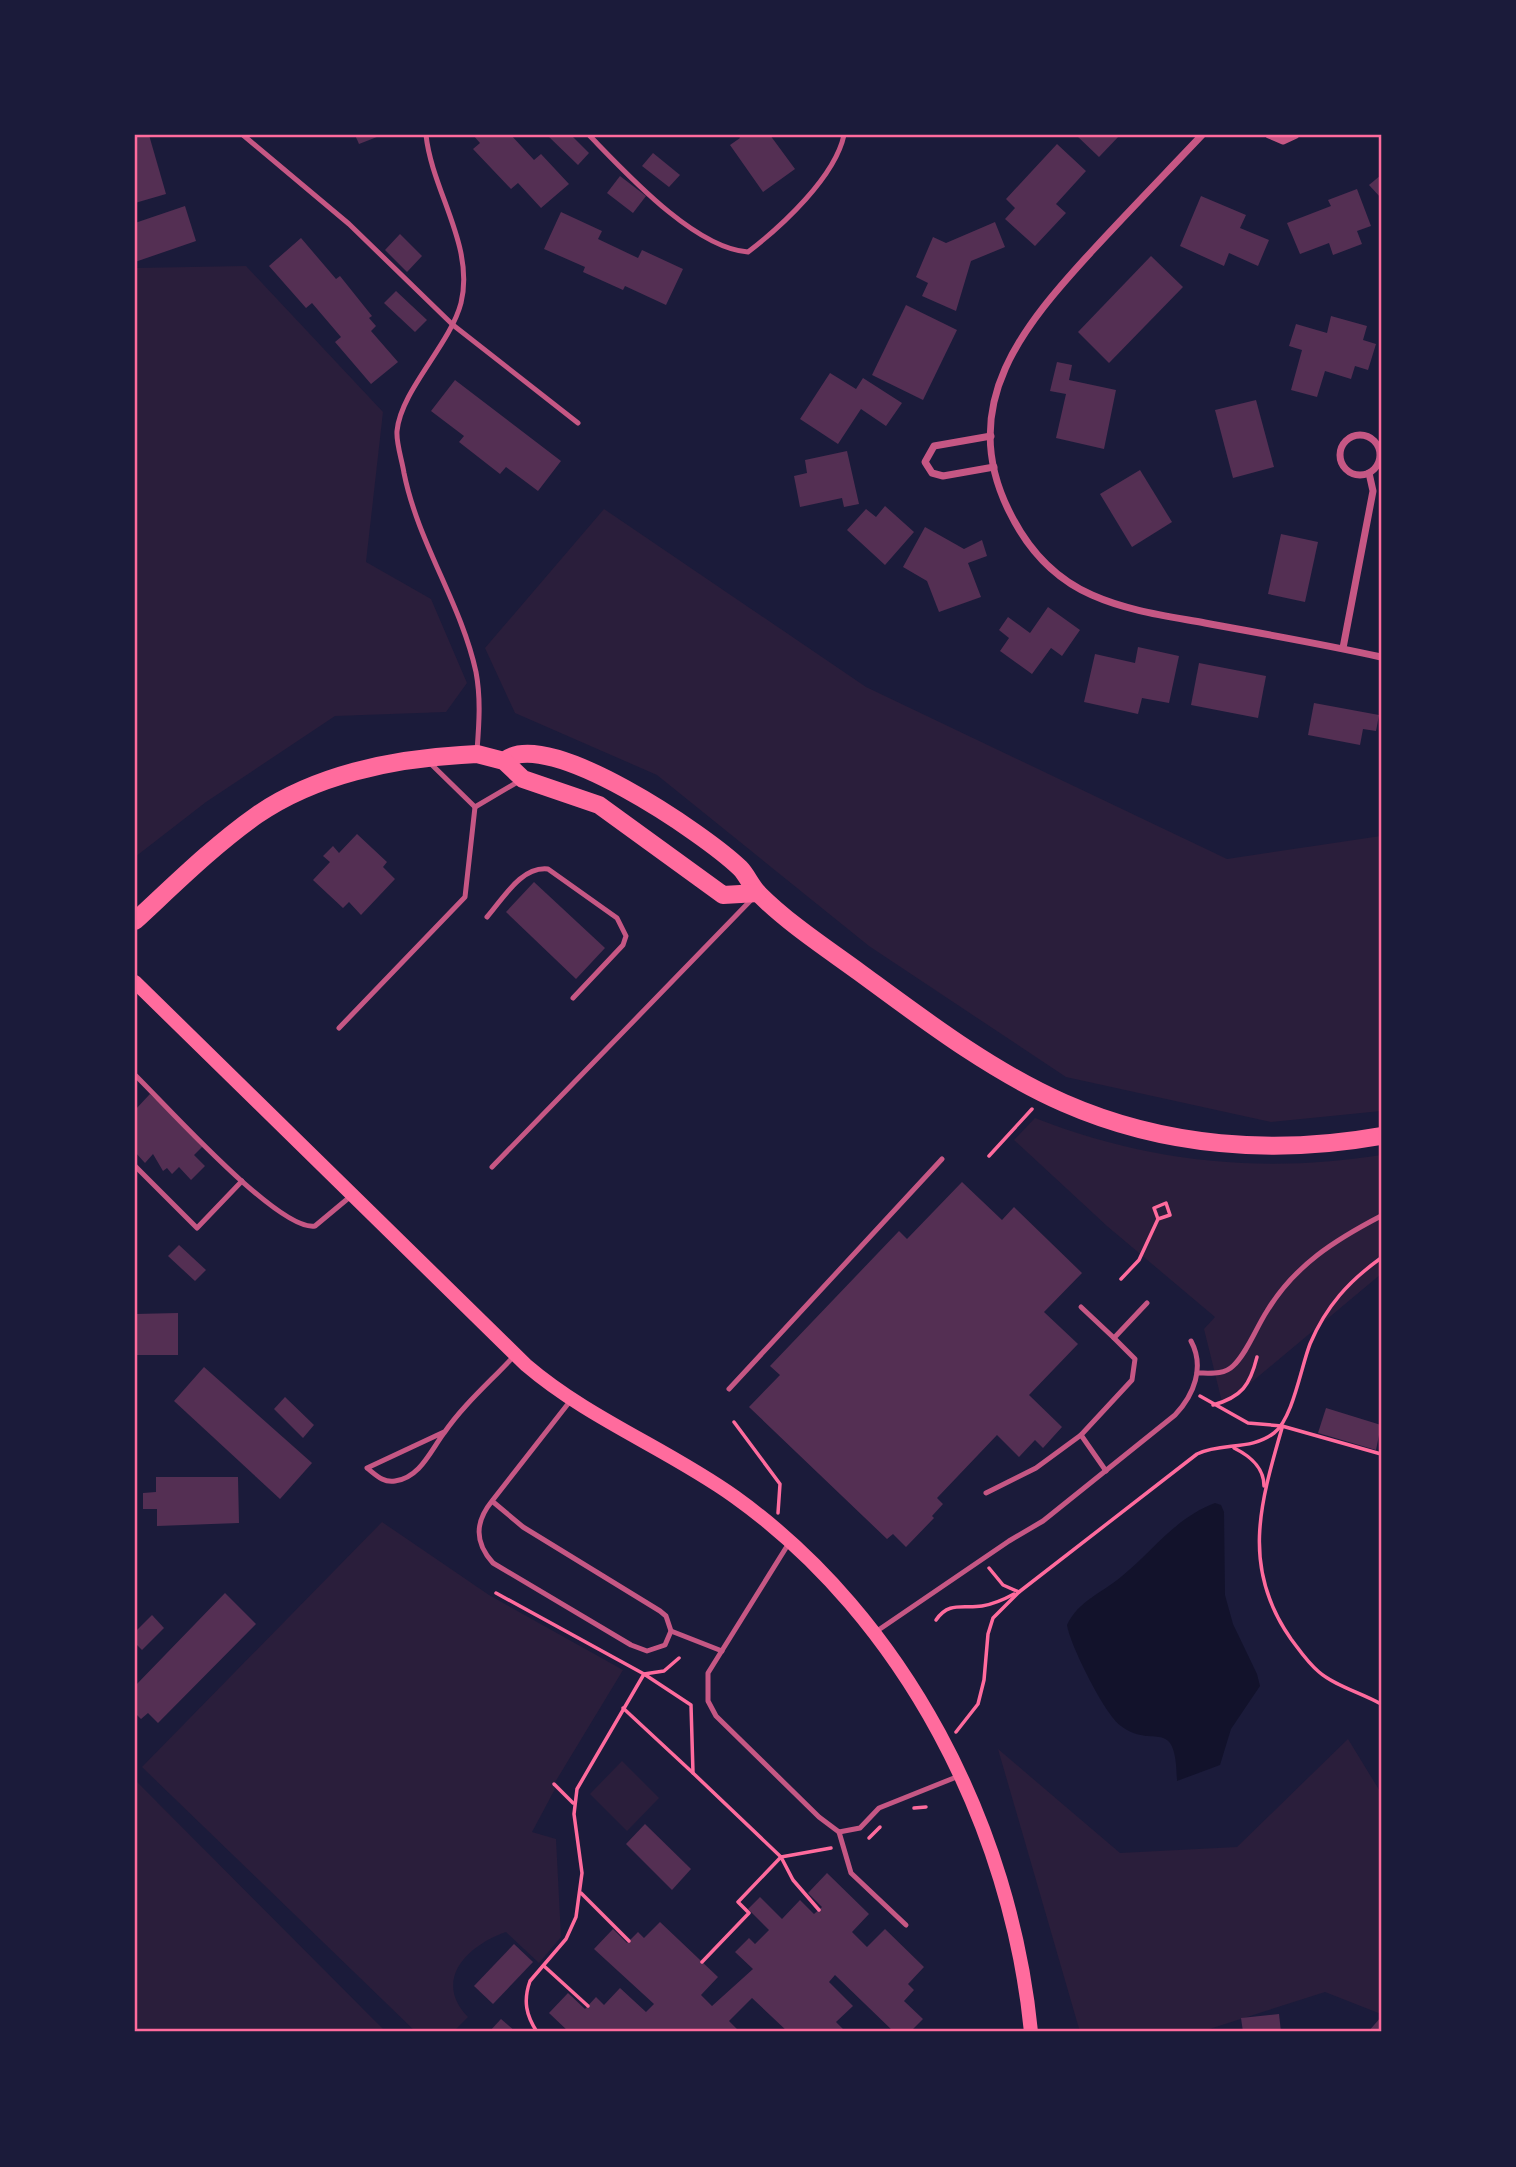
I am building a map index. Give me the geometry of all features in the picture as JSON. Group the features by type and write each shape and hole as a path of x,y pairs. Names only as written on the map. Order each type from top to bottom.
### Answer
{"main road":[{"path":"504,761 519,752 548,757 639,794 740,868 758,893 858,971 919,1014 1005,1071 1046,1093 1112,1122 1198,1142 1300,1146 1381,1136"},
{"path":"135,921 226,839 287,797 317,783 355,772 425,758 477,754 504,761 523,779 598,805 723,895 758,893"},
{"path":"135,982 515,1355 571,1400 708,1478 775,1529 874,1633 920,1699 944,1743 993,1856 1007,1898 1027,1987 1031,2032"}],"street":[{"path":"1202,135 1031,320 1002,370 995,394 991,436 994,467 1005,502 1024,538 1052,570 1080,589 1105,600 1149,613 1381,657"},
{"path":"1269,135 1283,141 1296,135"},
{"path":"1367,435 1378,446 1379,461 1369,473 1353,473 1342,463 1341,448 1352,436 1367,435"},
{"path":"991,436 934,446 929,450 925,462 932,473 943,476 994,467"},
{"path":"1343,649 1373,491 1369,473"}],"lane":[{"path":"243,135 349,224 453,325 578,423"},
{"path":"426,135 428,157 465,263 461,302 453,325 405,408 397,431 415,513 475,671 481,711 477,754"},
{"path":"589,135 685,225 733,251 748,252 775,231 823,176 842,146 844,135"},
{"path":"425,758 475,807"},
{"path":"475,807 523,779"},
{"path":"339,1028 465,897 475,807"},
{"path":"487,918 525,873 536,868 548,869 617,918 626,936 623,945 573,998"},
{"path":"492,1167 758,893"},
{"path":"135,1075 242,1181 286,1219 308,1228 322,1223 352,1195"},
{"path":"729,1389 942,1159"},
{"path":"135,1166 197,1228 242,1181"},
{"path":"1197,1373 1223,1372 1235,1365 1268,1308 1294,1273 1334,1243 1381,1216"},
{"path":"1114,1338 1147,1303"},
{"path":"986,1493 1035,1468 1081,1435 1132,1380 1135,1359 1081,1307"},
{"path":"874,1633 1043,1521 1175,1415 1192,1392 1197,1373 1197,1354 1191,1340"},
{"path":"444,1433 368,1468 383,1481 398,1481 413,1473 432,1454 444,1433 515,1355"},
{"path":"492,1501 523,1527 660,1611 666,1616 671,1631 669,1639 659,1649 641,1650 493,1563 481,1546 478,1533 480,1517 492,1501 571,1400"},
{"path":"1081,1435 1106,1471"},
{"path":"790,1542 722,1651 706,1683 711,1709 819,1817 839,1832 848,1867 856,1879 906,1925"},
{"path":"671,1631 722,1651"},
{"path":"839,1832 860,1828 879,1808 959,1776"}],"path":[{"path":"989,1156 1046,1093"},
{"path":"1121,1279 1139,1259 1158,1219 1154,1208 1166,1203 1170,1215 1158,1219"},
{"path":"1381,1258 1341,1290 1324,1315 1310,1344 1282,1426 1258,1519 1261,1567 1267,1594 1278,1621 1318,1672 1381,1704"},
{"path":"1192,1392 1248,1423 1282,1426 1381,1454"},
{"path":"734,1422 780,1484 775,1529"},
{"path":"944,1743 971,1717 978,1704 984,1680 990,1626 998,1612 1019,1592 1197,1454 1208,1449 1261,1441 1282,1426"},
{"path":"1232,1447 1259,1468 1264,1479 1263,1495"},
{"path":"982,1559 1003,1585 1019,1592"},
{"path":"936,1619 942,1611 952,1606 978,1607 997,1603 1019,1592"},
{"path":"496,1593 644,1674 691,1705 694,1773"},
{"path":"644,1674 664,1671 679,1658"},
{"path":"537,2032 528,2017 526,1999 530,1981 571,1931 581,1893 582,1873 573,1803 585,1773 644,1674"},
{"path":"623,1709 781,1857 793,1880 818,1910"},
{"path":"554,1784 573,1803"},
{"path":"903,1813 926,1807"},
{"path":"702,1962 749,1913 738,1902 781,1857 842,1846 875,1836 884,1822"},
{"path":"581,1893 629,1941"},
{"path":"544,1966 588,2006"}],"shaded area":[{"path":"246,266 383,412 366,562 431,599 467,683 446,712 335,716 206,802 135,857 135,268"},
{"path":"604,509 866,687 1227,859 1381,836 1381,1111 1271,1122 1066,1077 869,946 657,775 515,713 485,648"},
{"path":"1035,1118 1120,1145 1205,1160 1292,1163 1381,1155 1381,1274 1223,1406 1204,1329 1215,1317 1107,1226 1014,1140"},
{"path":"1215,1503 1221,1505 1224,1512 1225,1595 1233,1624 1260,1686 1231,1729 1220,1765 1177,1781 1176,1760 1168,1740 1133,1733 1114,1719 1081,1663 1067,1625 1084,1603 1122,1576 1176,1526"},
{"path":"382,1522 489,1595 623,1670 554,1784 555,1789 532,1832 556,1839 561,1937 539,1963 506,1932 492,1938 468,1955 454,1977 453,1990 468,2017 453,2032 416,2032 142,1767"},
{"path":"1348,1739 1381,1793 1381,2014 1325,1992 1200,2032 1080,2032 998,1749 1120,1853 1237,1847"},
{"path":"622,1761 659,1798 627,1831 590,1794"},
{"path":"135,1780 386,2032 135,2032"}],"building":[{"path":"135,135 149,135 166,194 135,203"},
{"path":"355,135 382,135 359,144"},
{"path":"473,135 511,135 534,160 541,154 569,184 541,208 518,183 511,189 473,149 480,143"},
{"path":"547,135 571,135 589,153 578,165"},
{"path":"738,135 770,135 795,169 763,192 730,145 740,138"},
{"path":"1076,135 1120,135 1099,157"},
{"path":"1057,144 1086,171 1056,204 1066,213 1035,246 1005,219 1015,208 1006,199"},
{"path":"653,153 680,175 669,187 642,166"},
{"path":"1381,175 1381,198 1369,185"},
{"path":"620,176 646,196 633,213 607,193"},
{"path":"1357,189 1371,226 1357,231 1362,244 1333,255 1329,243 1300,254 1287,223 1331,206 1328,200"},
{"path":"1201,196 1246,215 1240,228 1269,240 1258,266 1229,253 1224,266 1180,246"},
{"path":"185,206 196,241 135,262 135,223"},
{"path":"561,212 602,231 598,239 638,258 642,250 683,269 666,305 625,286 623,290 583,272 585,267 544,249"},
{"path":"995,222 1005,247 971,261 956,311 922,296 928,283 916,277 933,237 946,243"},
{"path":"400,234 422,256 407,272 385,250"},
{"path":"301,238 336,279 340,276 372,316 369,318 376,326 371,331 398,362 371,384 335,342 341,337 312,303 306,308 269,266"},
{"path":"1151,256 1183,287 1109,363 1078,332"},
{"path":"396,291 427,320 415,332 384,303"},
{"path":"906,305 957,330 923,400 872,375"},
{"path":"1331,316 1367,326 1363,340 1376,344 1368,370 1355,366 1351,379 1325,371 1317,397 1291,390 1302,350 1289,346 1296,324 1327,333"},
{"path":"1057,362 1072,365 1069,380 1116,390 1104,449 1056,438 1066,394 1050,391"},
{"path":"830,373 856,389 863,378 902,403 886,426 861,409 838,444 800,419"},
{"path":"455,380 561,461 538,491 506,467 500,474 459,442 464,436 431,411"},
{"path":"1256,400 1274,467 1233,478 1215,410"},
{"path":"847,451 859,504 844,507 842,498 800,507 794,476 807,473 805,460"},
{"path":"1140,470 1172,522 1132,547 1100,494"},
{"path":"885,506 914,532 885,565 847,530 866,509 876,517"},
{"path":"925,527 964,549 982,540 987,556 968,563 981,597 939,612 927,581 903,567"},
{"path":"1281,534 1318,542 1305,602 1268,594"},
{"path":"1048,607 1080,630 1062,656 1051,648 1032,674 1000,651 1009,638 999,630 1008,617 1030,633"},
{"path":"1138,647 1179,656 1169,703 1142,698 1138,714 1084,702 1095,654 1135,663"},
{"path":"1199,663 1266,676 1258,718 1191,705"},
{"path":"1314,703 1379,715 1376,731 1363,729 1360,745 1308,735"},
{"path":"357,834 387,862 383,867 395,879 361,915 349,902 343,908 313,880 330,862 323,856 333,846 339,853"},
{"path":"534,882 605,948 576,979 506,912"},
{"path":"150,1094 203,1146 194,1155 205,1166 191,1180 179,1167 172,1174 167,1168 163,1171 153,1154 145,1163 135,1152 135,1110"},
{"path":"962,1182 1002,1220 1014,1207 1082,1273 1044,1312 1078,1344 1029,1395 1062,1427 1043,1448 1035,1440 1019,1457 997,1435 937,1498 943,1504 932,1516 934,1518 906,1547 893,1534 887,1539 749,1407 780,1375 770,1366 899,1231 907,1239"},
{"path":"179,1245 206,1270 195,1281 168,1256"},
{"path":"178,1313 178,1355 135,1355 135,1314"},
{"path":"204,1367 312,1463 280,1499 174,1401"},
{"path":"285,1397 314,1425 303,1438 274,1409"},
{"path":"1326,1408 1381,1425 1376,1450 1318,1433"},
{"path":"156,1477 238,1477 239,1523 157,1526 157,1509 143,1509 143,1493 156,1492"},
{"path":"225,1593 256,1624 158,1723 148,1713 141,1719 135,1713 135,1686"},
{"path":"152,1615 164,1628 142,1650 135,1643 135,1632"},
{"path":"645,1824 691,1869 672,1890 626,1844"},
{"path":"827,1873 869,1914 852,1932 867,1947 885,1929 924,1967 908,1984 914,1990 904,2001 923,2019 910,2032 894,2032 835,1975 829,1982 853,2006 836,2022 843,2029 840,2032 788,2032 752,1998 729,2021 740,2032 569,2032 549,2013 568,1993 585,2009 596,1997 604,2005 620,1988 646,2012 654,2004 594,1949 613,1929 627,1943 638,1932 644,1938 660,1922 718,1977 701,1995 712,2006 753,1969 735,1952 749,1938 755,1944 769,1930 748,1909 760,1897 782,1919 800,1900 814,1914 822,1907 808,1893"},
{"path":"514,1944 533,1962 493,2004 474,1986"},
{"path":"1279,2014 1281,2032 1243,2032 1241,2018"},
{"path":"1381,2017 1381,2032 1368,2032"},
{"path":"501,2019 516,2032 489,2032"}]}
